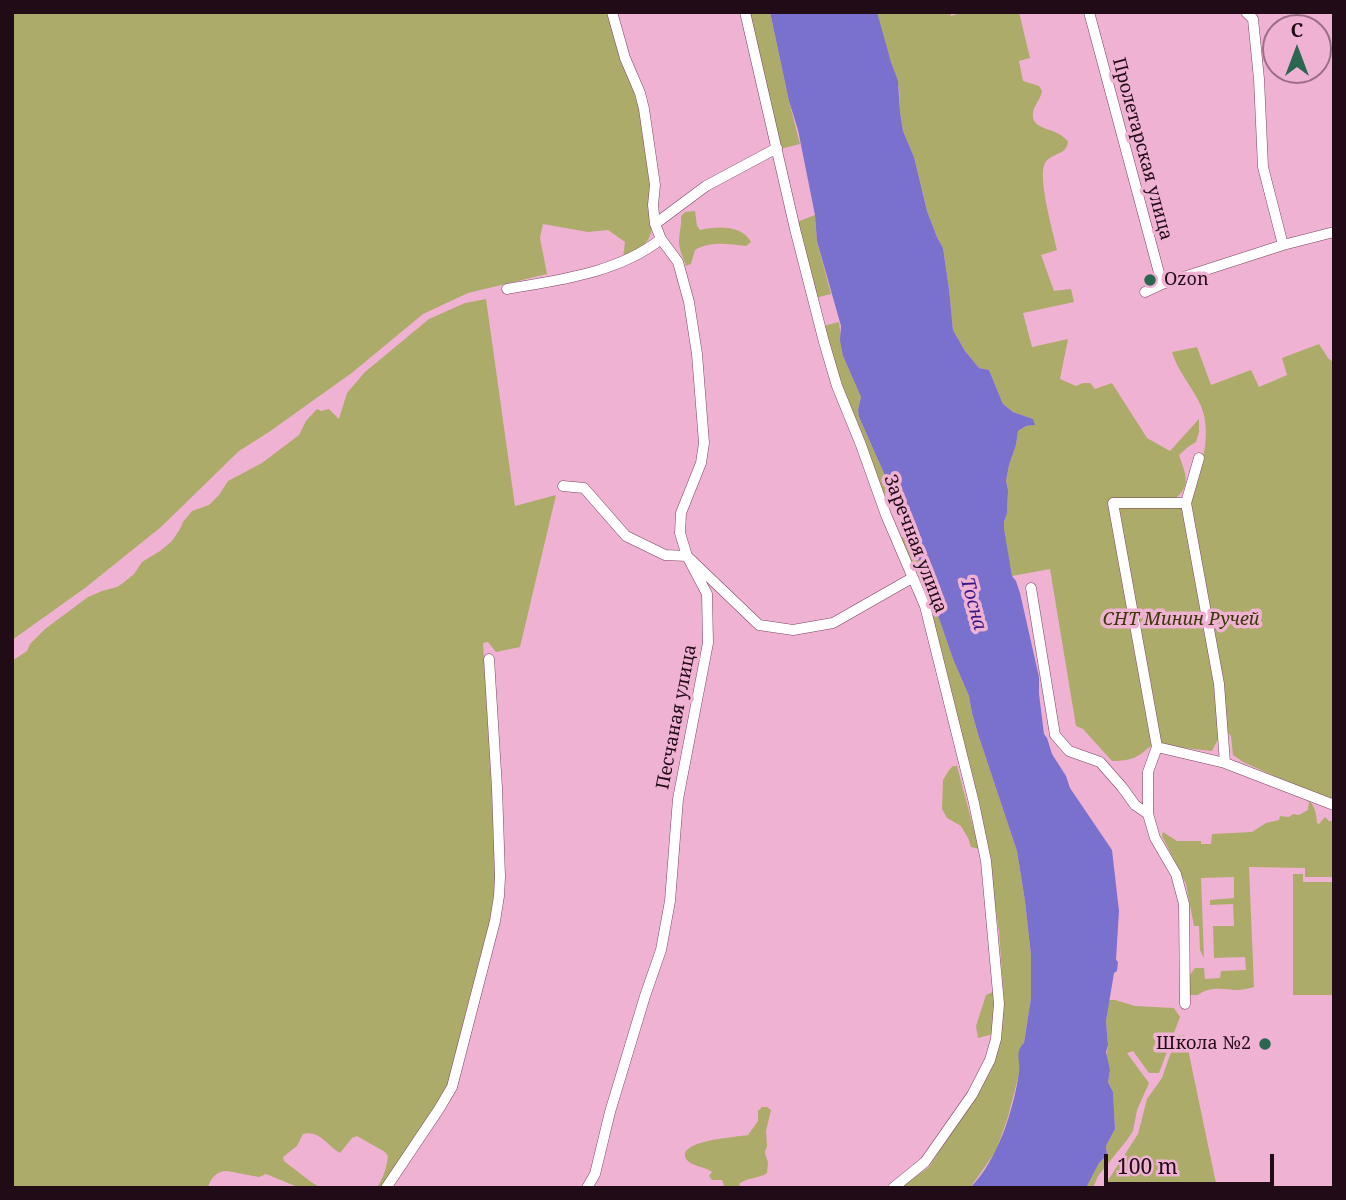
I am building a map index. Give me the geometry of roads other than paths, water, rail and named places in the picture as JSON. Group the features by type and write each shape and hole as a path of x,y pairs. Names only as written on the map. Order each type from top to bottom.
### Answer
{"street":[{"name":"Песчаная улица","path":"587,1188 595,1174 610,1112 645,996 662,950 670,901 678,799 708,643 707,594 687,556 680,533 681,513 701,463 704,443 697,354 689,302 678,262 661,239 655,224 654,185 644,109 612,12"},
{"name":"Заречная улица","path":"745,12 795,229 837,386 886,515 925,606 986,861 999,1004 996,1039 990,1060 972,1095 925,1162 893,1188"},
{"name":"Пролетарская улица","path":"1089,12 1162,284"},
{"path":"1246,12 1254,19 1263,167 1283,245"},
{"path":"655,224 706,186 777,148"},
{"path":"1144,292 1283,245 1334,232"},
{"path":"507,289 591,272 642,253 661,239"},
{"path":"1199,458 1186,503 1219,684 1225,762"},
{"path":"564,486 584,488 626,536 665,555 687,556 759,625 793,631 833,623 912,578"},
{"path":"1185,1004 1184,904 1176,874 1155,838 1148,814 1147,772 1157,747 1113,503 1186,503"},
{"path":"1031,587 1055,735 1069,751 1100,762 1135,805 1148,814"},
{"path":"386,1188 452,1087 495,921 500,877 498,788 489,659"},
{"path":"1157,747 1225,762 1334,805"}],"water":[{"name":"Тосна","path":"770,12 877,12 898,81 903,131 914,157 927,211 943,248 953,330 979,368 989,370 1003,404 1013,412 1033,419 1035,425 1018,431 1006,481 1008,490 1004,529 1012,576 1020,593 1039,677 1044,734 1070,788 1112,850 1119,911 1117,971 1114,973 1106,1021 1106,1052 1110,1070 1108,1082 1113,1092 1115,1129 1106,1146 1107,1155 1099,1163 1086,1188 970,1188 989,1164 1008,1119 1031,998 1031,955 1017,851 978,734 969,696 908,536 899,501 859,417 861,397 843,356 841,326 817,241 815,215 798,130"}],"place":[{"name":"Ozon","path":"1150,280"},
{"name":"Школа №2","path":"1265,1044"}],"park label":[{"name":"СНТ Минин Ручей","path":"1181,620"}]}
